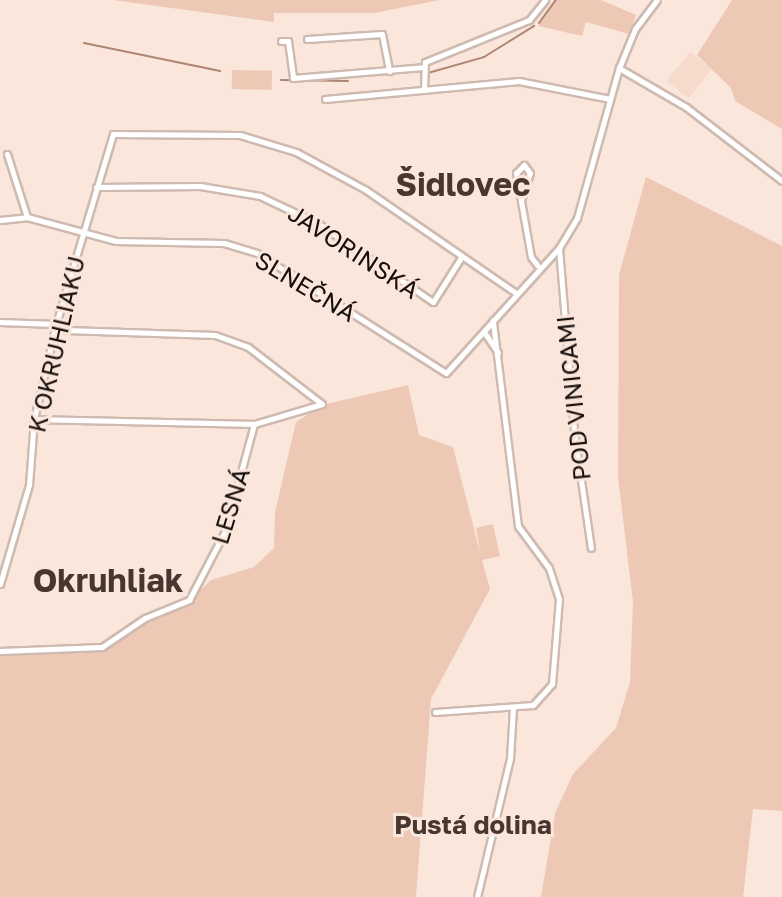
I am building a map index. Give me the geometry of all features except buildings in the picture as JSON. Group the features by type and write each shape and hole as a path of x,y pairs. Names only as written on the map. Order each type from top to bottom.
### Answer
{"street":[{"path":"281,41 288,41 293,78 389,72 423,67 529,20 545,0"},
{"name":"SLNEČNÁ","path":"27,217 81,235 224,243 257,253 440,372 452,371 538,266 559,248 577,218 619,68 635,29 657,0"},
{"path":"307,39 382,34 389,72"},
{"path":"423,67 424,90"},
{"path":"619,68 686,107 782,181"},
{"path":"325,99 519,82 610,99"},
{"name":"K OKRUHLIAKU","path":"0,584 29,485 34,419 56,324 113,134 240,135 328,167 462,256"},
{"path":"0,220 27,217 7,154"},
{"path":"521,200 530,173 522,165 516,173 521,200 538,266"},
{"name":"JAVORINSKÁ","path":"96,187 200,186 260,196 319,224 433,302 462,256"},
{"name":"POD VINICAMI","path":"559,248 574,432 590,548"},
{"path":"462,256 516,293"},
{"path":"0,321 56,324 66,330 215,335 248,347 322,404 254,424 34,419"},
{"path":"435,712 533,705 549,693 559,598 549,568 518,526 493,321"},
{"path":"484,332 499,355"},
{"name":"LESNÁ","path":"0,651 102,647 145,618 189,600 225,531 254,424"},
{"path":"477,897 510,759 513,707"}],"shaded area":[{"path":"113,0 440,0 374,13 274,13 274,22"},
{"path":"557,0 601,0 636,15 629,34 586,22 582,36 538,26"},
{"path":"732,0 782,0 782,129 735,101 731,88 697,55"},
{"path":"690,52 712,70 688,98 667,81"},
{"path":"232,70 272,71 272,90 232,89"},
{"path":"646,177 782,246 782,811 753,809 743,897 541,897 555,813 573,774 616,728 630,682 633,602 618,477 619,275"},
{"path":"408,385 419,435 453,447 481,556 476,528 493,524 500,556 482,560 490,589 431,699 416,897 0,897 0,655 109,648 146,619 183,607 211,580 254,567 274,548 275,512 296,422 322,405"}],"waterway":[{"path":"539,23 556,0"},
{"path":"428,73 484,57 534,26"},
{"path":"84,43 220,71"},
{"path":"281,80 348,81"}],"district":[{"name":"Šidlovec","path":"463,184"},
{"name":"Okruhliak","path":"108,580"},
{"name":"Pustá dolina","path":"473,825"}]}
